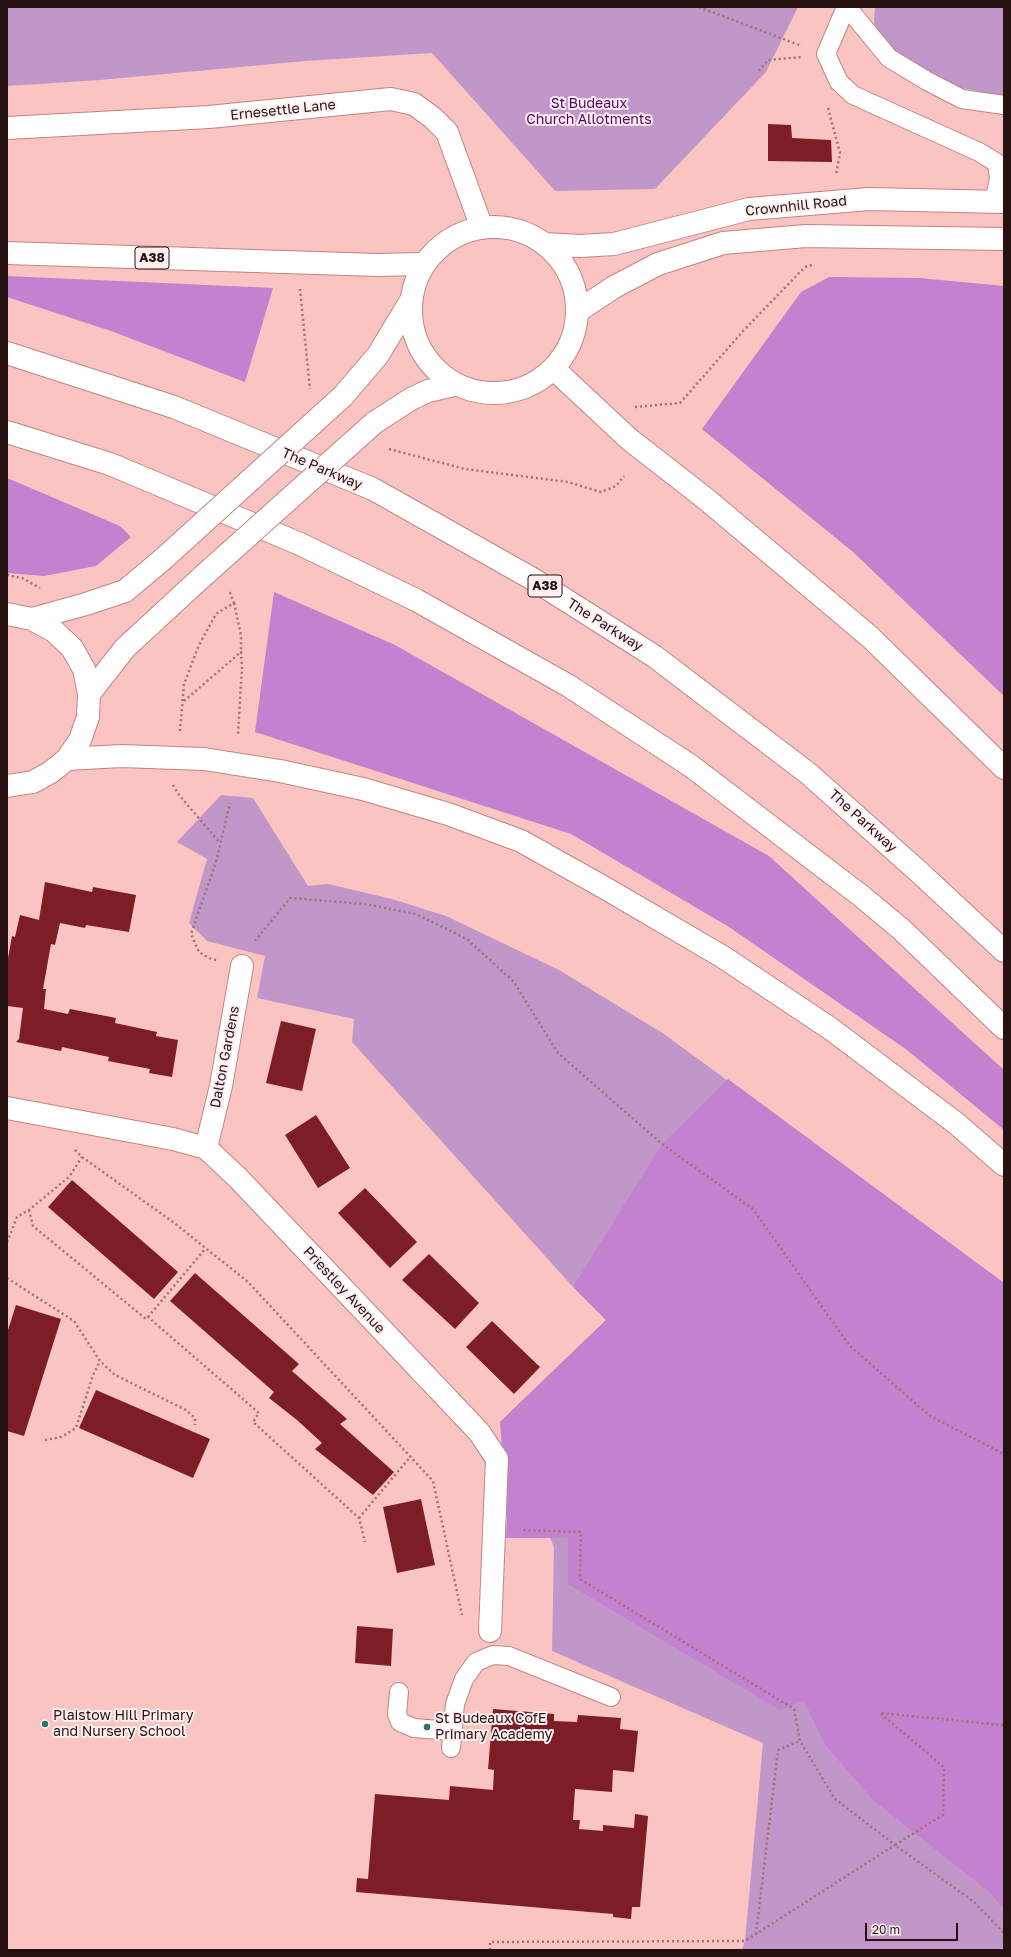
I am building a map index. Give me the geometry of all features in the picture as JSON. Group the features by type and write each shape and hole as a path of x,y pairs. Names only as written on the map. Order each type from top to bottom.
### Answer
{"main road":[{"name":"Ernesettle Lane","path":"7,128 209,117 391,99 414,104 433,118 447,132 482,228"},
{"name":"Crownhill Road","path":"545,244 580,246 614,244 750,209 869,199 999,202"},
{"path":"482,228 504,228 526,233 545,244 563,263 574,286 578,311 575,332 567,352 554,369 532,385 507,394 480,393 454,385 435,370 420,350 411,326 410,302 414,282 424,264 439,246 459,234 482,228"},
{"name":"Crownhill Road","path":"578,311 614,288 658,264 723,243 806,236 1004,239"},
{"name":"A38","path":"7,253 298,262 424,264"},
{"path":"32,619 86,604 125,591 162,560 343,396 378,355 410,302"},
{"name":"The Parkway","path":"7,353 174,407 372,490 531,578 654,656 809,774 920,872 1004,951"},
{"path":"554,369 629,439 706,500 870,637 1004,768"},
{"path":"89,694 125,648 374,423 411,399 428,391 454,385"},
{"path":"7,432 110,464 300,544 416,600 569,686 691,766 860,895 900,929 1004,1028"},
{"path":"7,614 32,619 54,631 72,648 84,669 89,694 88,717 80,740 67,759 51,772 33,782 7,786"},
{"path":"67,759 121,756 204,759 280,770 363,789 448,814 521,841 723,957 831,1029 957,1124 1004,1165"},
{"name":"Dalton Gardens","path":"206,1148 221,1086 242,966"},
{"name":"Priestley Avenue","path":"7,1108 173,1139 206,1148 238,1178 479,1432 497,1459 490,1632"}],"lane":[{"path":"999,202 997,163 979,152 853,95 840,82 826,54 846,7 889,58 962,99 1004,105"},
{"path":"490,1632 493,1655"},
{"path":"399,1692 397,1714 400,1722 414,1728 451,1739 455,1704 464,1679 476,1662 493,1655 509,1656 611,1697"}],"path":[{"path":"699,7 826,54"},
{"path":"759,71 768,60 826,54"},
{"path":"834,181 840,153 832,118 823,96 840,82"},
{"path":"298,262 313,423"},
{"path":"599,411 680,403 744,330 805,267 819,264"},
{"path":"386,450 391,448 465,468 568,482 601,492 616,486 624,476"},
{"path":"202,577 230,593 234,603 241,635 242,668 238,734"},
{"path":"177,758 184,684 199,645 216,614 234,603"},
{"path":"183,702 241,652"},
{"path":"179,795 220,844"},
{"path":"230,803 220,844 191,934 199,952 209,958 242,966 247,951 290,898 365,904 416,914 467,939 514,982 558,1053 662,1144 753,1209 849,1344 930,1416 1004,1454"},
{"path":"71,1146 82,1157 173,1222 248,1282 433,1481 465,1630 490,1632"},
{"path":"7,1242 17,1216 29,1210 68,1177 82,1157"},
{"path":"29,1210 32,1226 146,1319 148,1317 259,1413 253,1422 359,1518 365,1542"},
{"path":"148,1317 205,1249"},
{"path":"7,1278 74,1322 100,1361 115,1375 186,1410 194,1418 195,1425"},
{"path":"45,1440 61,1437 76,1428 93,1375 100,1361"},
{"path":"359,1518 411,1456"},
{"path":"495,1526 507,1529 581,1532 580,1579 794,1709 800,1741 835,1799 895,1845 974,1902 1004,1933"},
{"path":"490,1950 490,1942 745,1941 943,1815 944,1767 880,1713 1002,1725 1004,1719"},
{"path":"756,1934 778,1750 800,1741"}],"green space":[{"name":"St Budeaux Church Allotments","path":"7,7 798,7 766,72 655,189 555,191 432,53 305,61 100,80 7,86"},
{"path":"875,7 1004,7 1004,97 958,87 929,74 901,57 884,41 874,23"},
{"path":"221,795 253,798 308,886 328,884 392,899 446,916 559,970 664,1034 1004,1283 1004,1950 742,1950 745,1941 763,1743 552,1651 554,1547 500,1422 606,1320 574,1286 573,1287 352,1042 354,1019 257,998 265,956 207,941 189,923 207,859 177,842"}],"shaded area":[{"path":"7,276 273,288 245,382 111,331 7,297"},
{"path":"829,277 919,278 1004,286 1004,696 853,552 702,429 801,292"},
{"path":"7,478 120,526 131,537 96,566 44,576 7,573"},
{"path":"274,592 395,645 769,856 1004,1070 1004,1130 907,1050 729,927 571,834 255,732"},
{"path":"728,1079 1004,1283 1004,1909 988,1891 873,1800 826,1746 804,1701 780,1710 568,1584 568,1538 506,1538 507,1518 500,1422 606,1320 573,1287 662,1144"}],"building":[{"path":"768,124 791,125 792,138 831,140 832,162 768,161"},
{"path":"45,882 92,892 93,887 136,895 129,932 86,925 85,928 60,923 55,945 51,944 43,989 46,989 44,1009 68,1014 70,1009 116,1018 115,1023 157,1032 156,1036 178,1040 172,1077 149,1073 150,1069 108,1061 109,1057 62,1047 61,1051 16,1042 19,1039 23,1008 7,1006 7,964 12,936 15,937 20,915 39,920"},
{"path":"281,1021 316,1029 302,1091 266,1083"},
{"path":"316,1115 350,1168 318,1188 285,1135"},
{"path":"72,1180 178,1272 154,1299 48,1207"},
{"path":"365,1188 417,1242 390,1268 338,1213"},
{"path":"429,1254 479,1303 455,1329 402,1280"},
{"path":"195,1273 299,1364 292,1371 347,1419 340,1424 394,1472 373,1495 315,1449 322,1443 297,1420 269,1398 274,1392 170,1301"},
{"path":"16,1305 61,1319 24,1436 7,1431 7,1333"},
{"path":"492,1321 540,1367 514,1394 466,1347"},
{"path":"96,1390 210,1439 193,1478 79,1428"},
{"path":"421,1499 435,1565 397,1573 383,1507"},
{"path":"357,1626 393,1629 391,1666 355,1663"},
{"path":"493,1709 554,1714 554,1721 577,1722 578,1715 621,1718 620,1729 638,1731 634,1772 613,1770 612,1792 575,1789 573,1820 580,1820 579,1829 603,1831 603,1825 634,1828 635,1814 648,1816 640,1907 632,1907 631,1919 613,1917 613,1914 356,1892 357,1878 368,1879 375,1794 449,1800 450,1786 493,1790 494,1770 488,1769"}],"place":[{"name":"Plaistow Hill Primary and Nursery School","path":"45,1724"},
{"name":"St Budeaux CofE Primary Academy","path":"427,1727"}]}
